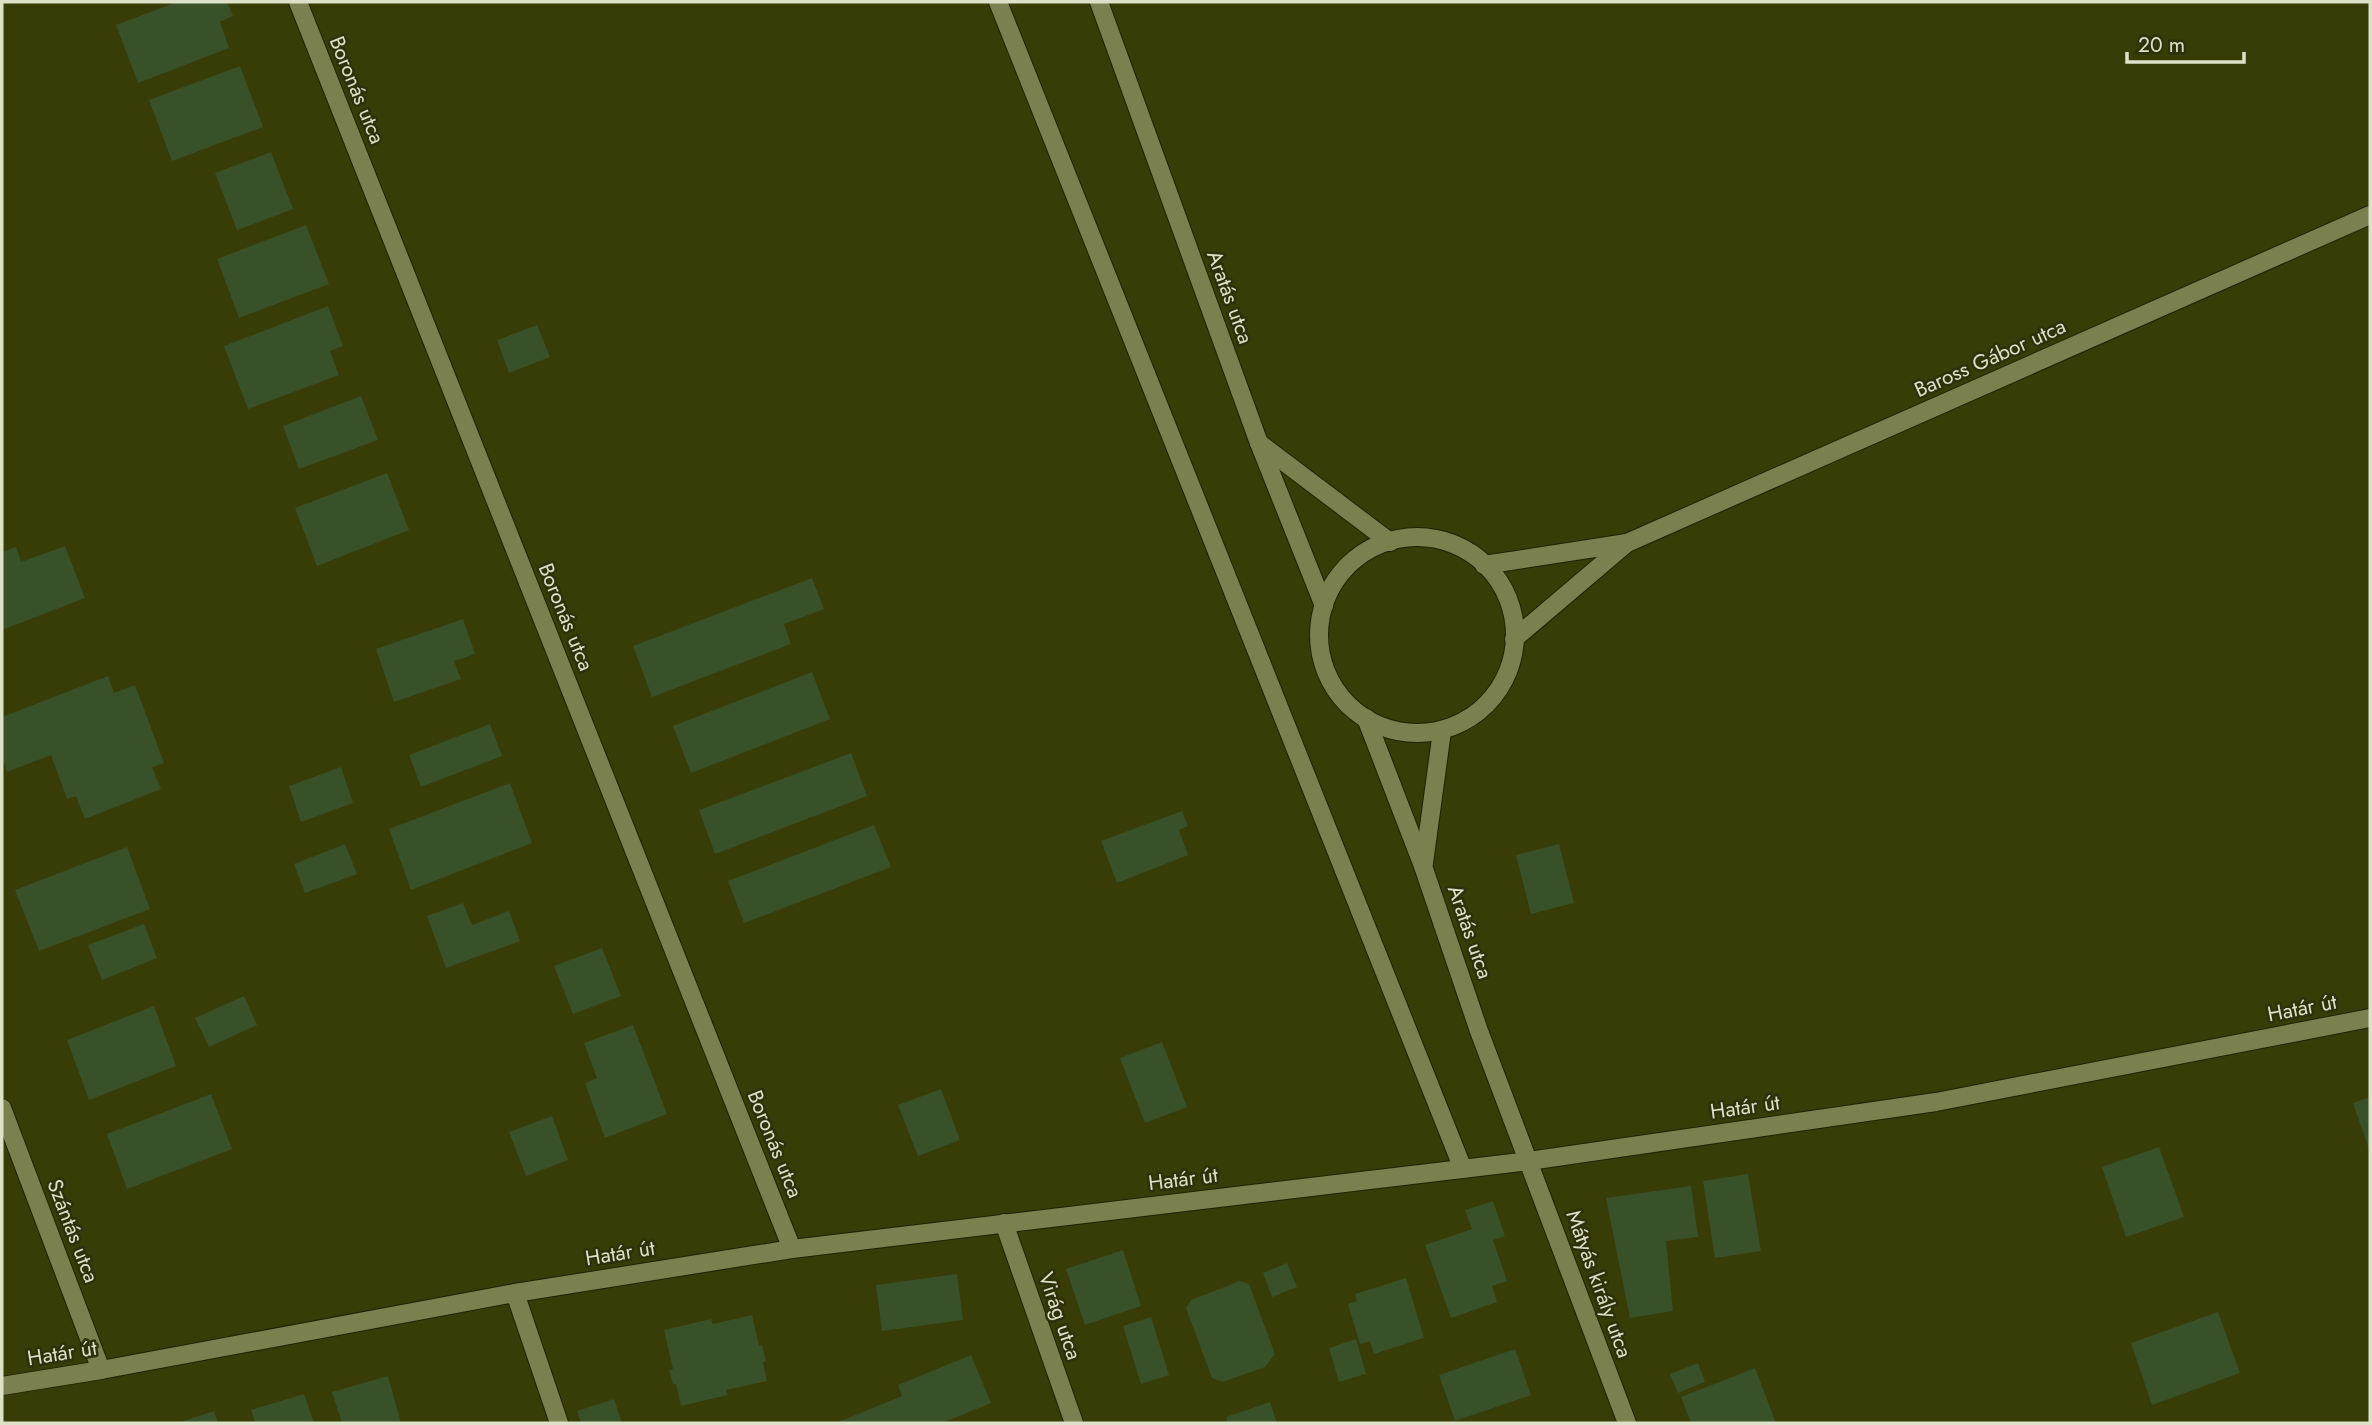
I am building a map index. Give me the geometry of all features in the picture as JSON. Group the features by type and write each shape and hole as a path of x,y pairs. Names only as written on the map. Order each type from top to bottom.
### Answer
{"street":[{"name":"Boronás utca","path":"298,2 792,1249"},
{"path":"998,2 1463,1169"},
{"name":"Aratás utca","path":"1099,2 1259,443 1324,606"},
{"name":"Baross Gábor utca","path":"1627,543 2370,215"},
{"path":"1259,443 1390,542"},
{"path":"1405,537 1437,538 1466,550 1484,565 1490,569 1508,597 1515,627 1512,661 1498,692 1473,716 1443,731 1409,734 1376,725 1348,706 1329,681 1319,650 1320,619 1324,606 1330,589 1349,564 1375,546 1405,537"},
{"path":"1484,565 1627,543"},
{"path":"1514,639 1627,543"},
{"name":"Aratás utca","path":"1366,718 1423,866 1479,1031 1529,1161"},
{"path":"1423,866 1443,731"},
{"name":"Határ út","path":"2,1386 515,1293 792,1249 1529,1161 1936,1102 2370,1018"},
{"name":"Szántás utca","path":"2,1108 101,1370"},
{"name":"Mátyás király utca","path":"1529,1161 1627,1423"},
{"name":"Virág utca","path":"1004,1223 1074,1423"},
{"path":"515,1293 559,1423"}],"building":[{"path":"177,2 227,2 233,16 220,22 229,48 138,83 116,25"},
{"path":"240,66 263,127 172,161 149,100"},
{"path":"271,152 293,209 237,230 215,173"},
{"path":"306,225 329,284 239,318 217,259"},
{"path":"328,306 343,346 330,351 339,375 248,409 224,346"},
{"path":"537,325 550,357 509,373 497,340"},
{"path":"361,396 378,440 299,469 283,426"},
{"path":"387,473 409,530 317,566 295,508"},
{"path":"65,546 85,598 2,630 2,552 16,547 21,562"},
{"path":"812,578 824,609 784,624 791,644 652,697 633,646"},
{"path":"463,619 475,654 454,661 461,679 394,702 376,649"},
{"path":"812,672 830,719 691,773 673,726"},
{"path":"108,676 114,693 135,685 164,763 152,767 161,789 85,819 76,796 67,799 51,755 7,772 2,757 2,717"},
{"path":"490,724 502,756 421,787 409,755"},
{"path":"851,753 867,796 715,854 699,810"},
{"path":"341,767 353,803 301,822 289,786"},
{"path":"510,783 532,843 411,890 389,829"},
{"path":"1182,811 1188,826 1179,830 1188,855 1117,883 1101,841"},
{"path":"874,825 891,867 744,923 728,881"},
{"path":"345,844 357,874 305,893 294,864"},
{"path":"1559,844 1574,903 1531,914 1516,855"},
{"path":"127,847 150,909 39,951 15,890"},
{"path":"463,903 472,925 509,911 520,941 446,968 427,916"},
{"path":"144,924 157,958 102,980 88,945"},
{"path":"602,948 621,996 573,1014 554,966"},
{"path":"244,996 257,1025 209,1047 195,1018"},
{"path":"154,1006 176,1066 89,1100 67,1040"},
{"path":"633,1025 667,1114 605,1138 585,1083 597,1078 584,1043"},
{"path":"1162,1042 1187,1107 1145,1123 1120,1058"},
{"path":"941,1089 960,1140 918,1156 898,1105"},
{"path":"211,1094 232,1149 127,1189 107,1134"},
{"path":"2370,1097 2370,1152 2353,1103"},
{"path":"552,1116 568,1160 526,1176 509,1132"},
{"path":"2159,1147 2184,1217 2126,1237 2102,1167"},
{"path":"1748,1174 1761,1251 1715,1258 1703,1181"},
{"path":"1691,1186 1698,1237 1666,1241 1673,1311 1630,1318 1606,1198"},
{"path":"1493,1201 1505,1236 1493,1240 1507,1281 1492,1286 1497,1302 1451,1318 1425,1245 1472,1229 1465,1210"},
{"path":"1123,1250 1141,1306 1085,1325 1066,1269"},
{"path":"1287,1263 1297,1287 1272,1297 1263,1273"},
{"path":"957,1274 963,1320 882,1331 876,1285"},
{"path":"1406,1278 1424,1338 1374,1354 1370,1341 1360,1344 1348,1304 1357,1301 1355,1294"},
{"path":"1240,1281 1249,1284 1275,1354 1265,1367 1223,1382 1212,1378 1186,1308 1191,1300"},
{"path":"2218,1312 2240,1373 2152,1405 2131,1343"},
{"path":"752,1315 759,1346 762,1345 766,1361 763,1362 767,1381 726,1390 728,1395 681,1406 676,1384 673,1384 669,1370 673,1369 664,1330 711,1319 713,1324"},
{"path":"1151,1317 1169,1375 1141,1384 1123,1326"},
{"path":"1356,1339 1366,1374 1339,1382 1329,1348"},
{"path":"1515,1349 1531,1395 1455,1421 1439,1375"},
{"path":"971,1355 991,1403 942,1423 836,1423 902,1396 898,1385"},
{"path":"1698,1363 1705,1382 1678,1393 1670,1374"},
{"path":"1755,1368 1776,1423 1691,1423 1681,1397"},
{"path":"388,1376 401,1423 342,1423 332,1392"},
{"path":"304,1394 314,1423 255,1423 251,1410"},
{"path":"614,1399 622,1423 581,1423 577,1411"},
{"path":"1270,1402 1277,1423 1228,1423 1226,1417"},
{"path":"214,1411 218,1423 178,1423"}]}
